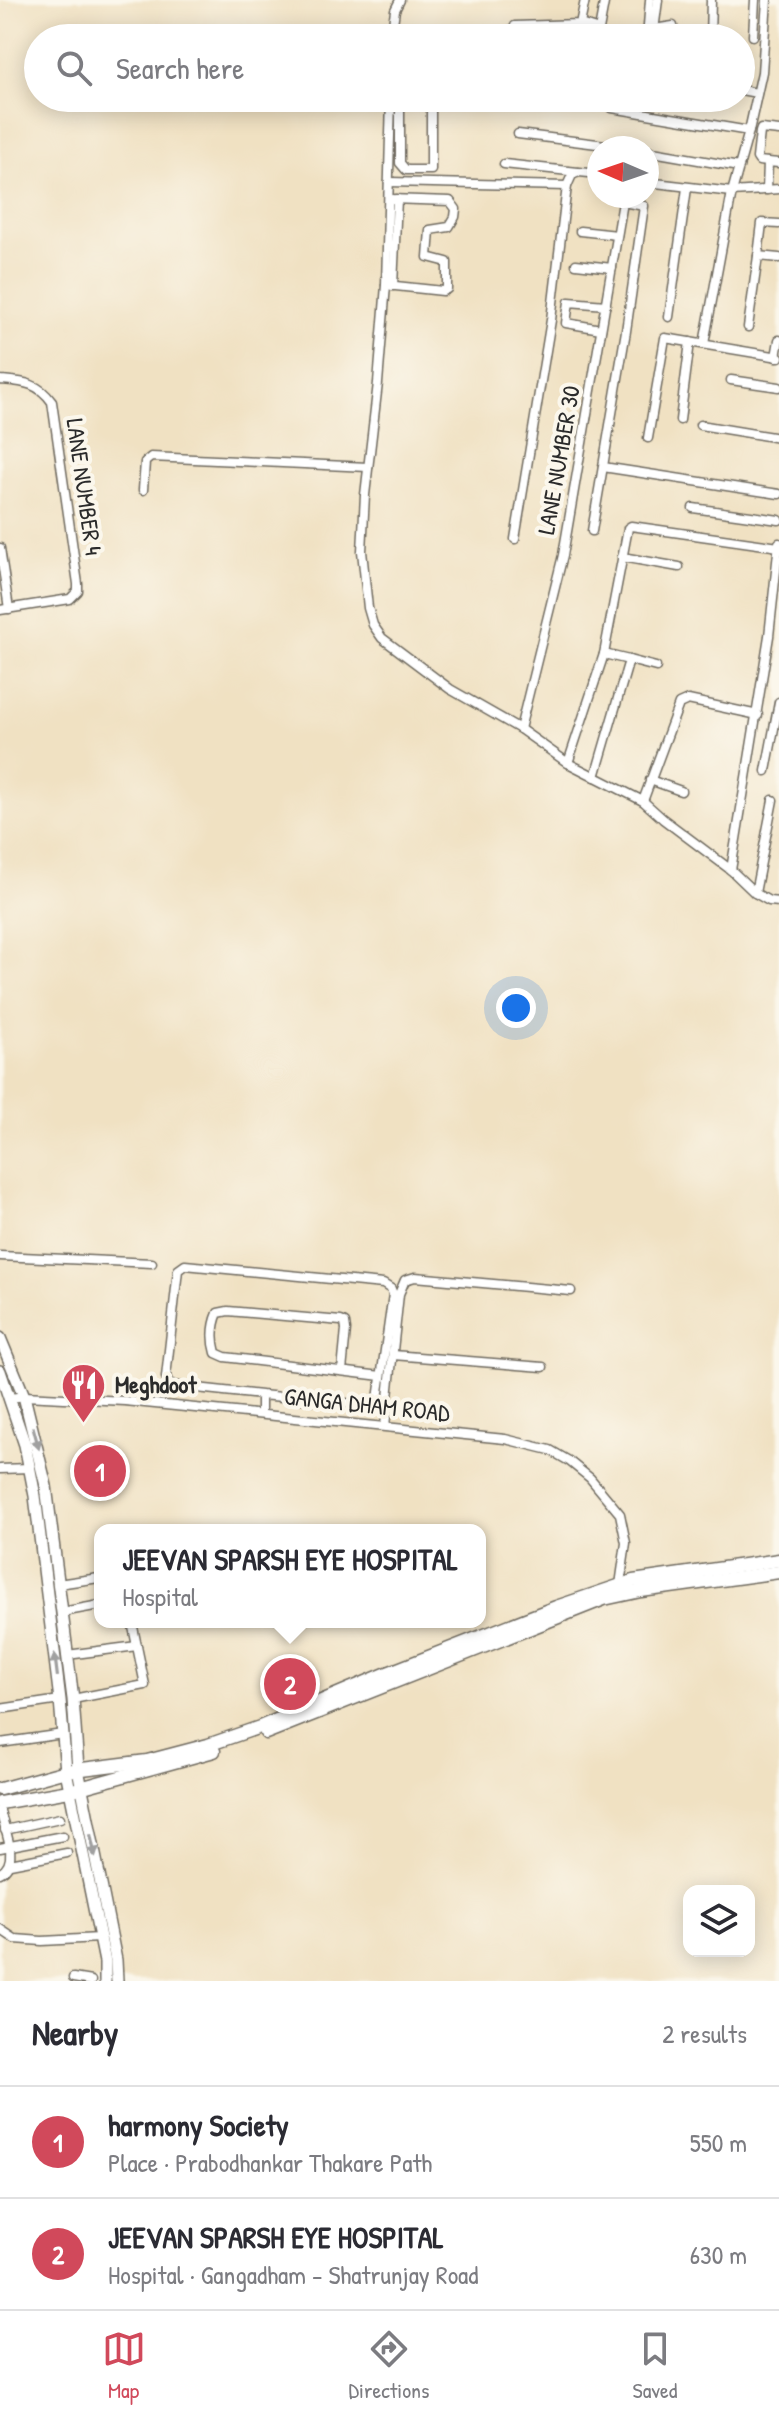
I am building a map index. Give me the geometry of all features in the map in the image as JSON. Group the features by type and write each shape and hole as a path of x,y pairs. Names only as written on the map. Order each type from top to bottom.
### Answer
{"main road":[{"path":"0,1338 24,1396 46,1486 67,1655 63,1734 72,1770"},
{"path":"0,1371 30,1468 105,1981"},
{"path":"0,1789 72,1770 115,1771 199,1756 289,1725 620,1590 774,1566"},
{"path":"0,1803 75,1790 115,1771"},
{"path":"75,1790 116,1960 117,1981"}],"street":[{"path":"393,24 400,0"},
{"path":"580,24 585,0"},
{"path":"648,24 650,0"},
{"path":"655,24 658,0"},
{"path":"710,24 711,0"},
{"path":"754,24 755,0"},
{"path":"755,102 762,72 767,0"},
{"path":"600,24 604,3"},
{"path":"391,112 389,182 393,199 390,285 368,467 362,551 368,608 373,625 382,638 450,689 520,729 568,763 643,801 731,870 755,893 769,901 779,902"},
{"path":"400,112 400,163 406,170 431,170 431,112"},
{"path":"636,112 749,131"},
{"path":"704,344 732,192 753,112"},
{"path":"779,131 761,129 757,158 759,161 779,163"},
{"path":"518,134 587,143"},
{"path":"659,153 739,167"},
{"path":"767,190 768,162"},
{"path":"504,164 587,173"},
{"path":"515,539 551,320 567,186 572,175 579,172"},
{"path":"389,182 567,186"},
{"path":"659,184 732,192 779,189"},
{"path":"669,317 687,188"},
{"path":"390,285 447,289 447,262 428,257 430,230 449,227 456,209 450,201 393,199"},
{"name":"LANE NUMBER 30","path":"520,729 563,555 622,208"},
{"path":"592,531 644,208"},
{"path":"748,327 762,223 779,224"},
{"path":"580,231 617,235"},
{"path":"758,256 779,258"},
{"path":"576,264 612,268"},
{"path":"601,329 566,323 569,302 606,305"},
{"path":"551,320 563,322"},
{"path":"648,438 665,338 777,357 779,340"},
{"path":"680,420 690,342"},
{"name":"LANE NUMBER 4","path":"0,380 31,383 44,390 52,402 78,591 70,599 4,609"},
{"path":"731,380 779,387"},
{"path":"700,425 779,438"},
{"path":"143,490 145,462 151,457 368,467"},
{"path":"603,467 779,494"},
{"path":"693,508 779,520"},
{"path":"568,763 604,654 628,528 779,545 776,598 731,870"},
{"path":"0,548 4,609"},
{"path":"622,557 679,567"},
{"path":"604,654 656,667"},
{"path":"595,777 629,660"},
{"path":"643,801 679,704 688,700 758,715"},
{"path":"766,771 779,702"},
{"path":"650,780 681,791"},
{"path":"755,893 773,800"},
{"path":"0,1256 152,1263"},
{"path":"185,1265 383,1284 391,1289 393,1294 377,1406 261,1395 169,1385 166,1377 178,1270 185,1265"},
{"path":"385,1426 399,1294 405,1280 415,1277 571,1291"},
{"path":"342,1371 346,1330 345,1323 341,1321 228,1311 218,1313 214,1322 212,1341 216,1353 225,1357 381,1376"},
{"path":"393,1355 543,1367"},
{"name":"GANGA DHAM ROAD","path":"6,1392 385,1426 505,1439 550,1450 590,1478 620,1514 626,1543 620,1590"},
{"path":"261,1395 261,1414"},
{"path":"0,1469 30,1468"},
{"path":"58,1584 94,1579"},
{"path":"62,1612 94,1606"},
{"path":"0,1709 145,1685 133,1628"},
{"path":"67,1655 137,1646"},
{"path":"0,1743 63,1734"},
{"path":"0,1811 5,1830 4,1847 10,1864"},
{"path":"5,1830 60,1818"},
{"path":"4,1847 63,1836"},
{"path":"0,1873 10,1864 67,1853"},
{"path":"0,1929 15,1939 100,1938"},
{"path":"73,1978 91,1981"}],"place":[{"name":"Meghdoot","path":"84,1424"},
{"name":"harmony Society","path":"100,1471"},
{"name":"JEEVAN SPARSH EYE HOSPITAL","path":"290,1684"}]}
